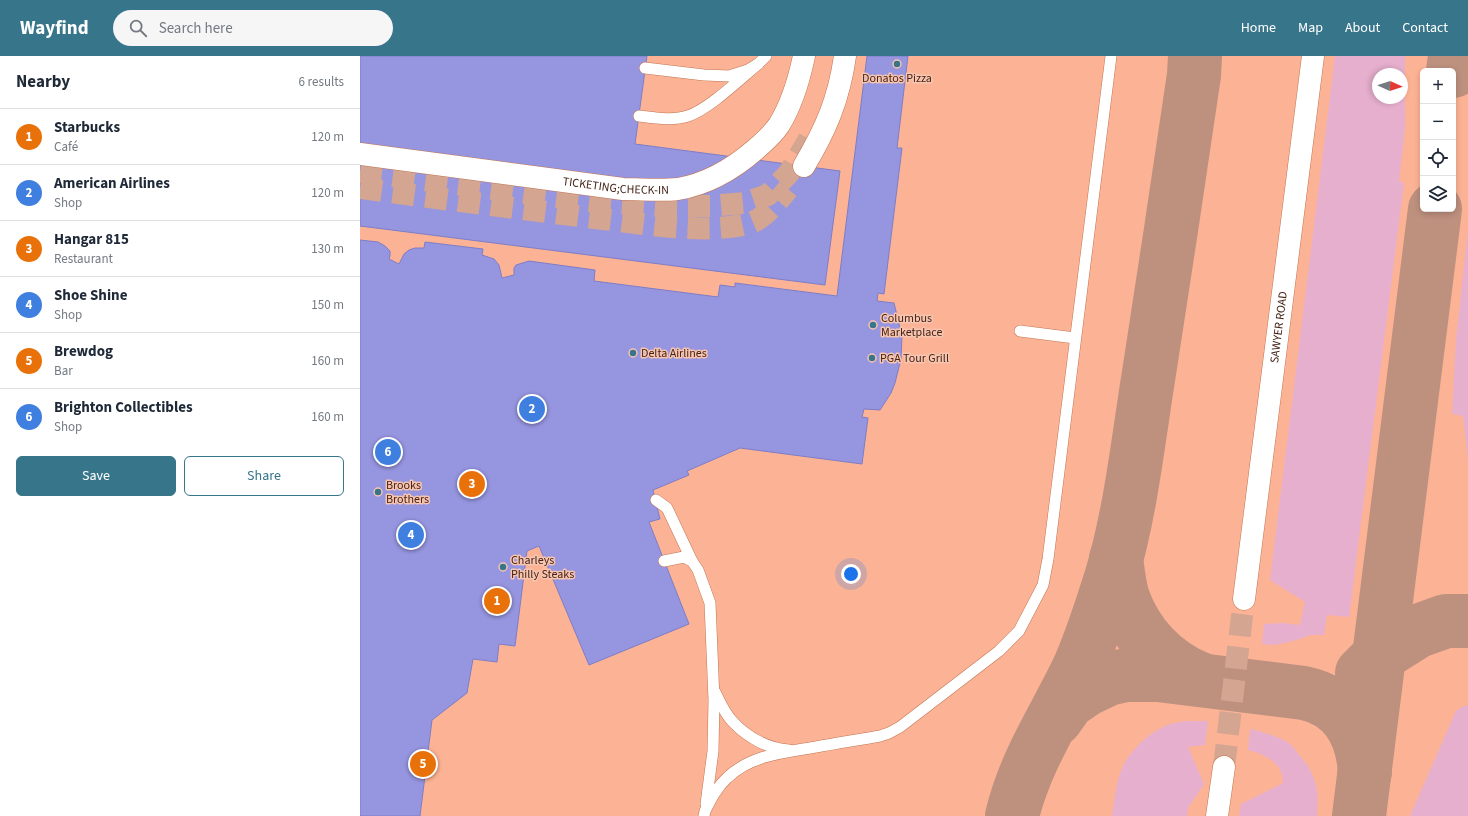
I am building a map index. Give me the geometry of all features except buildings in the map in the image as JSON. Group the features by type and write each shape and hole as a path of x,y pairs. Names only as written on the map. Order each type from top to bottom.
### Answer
{"main road":[{"name":"TICKETING;CHECK-IN","path":"360,154 622,188 658,190 677,189 706,181 725,172 745,158 762,143 778,126 796,88 804,56"},
{"path":"804,166 822,135 829,118 840,83 845,56"},
{"name":"SAWYER ROAD","path":"1244,599 1313,56"},
{"path":"1217,816 1224,767"}],"lane":[{"path":"639,116 664,119 687,116 703,109 766,56"},
{"path":"704,814 721,784 727,777 738,768 750,762 772,755 880,736 889,733 972,673 999,651 1019,631 1043,585 1111,56"},
{"path":"645,68 704,75 729,76 748,70 758,64"},
{"path":"1020,331 1075,338"},
{"path":"656,500 667,508 692,561 698,570 710,603 712,687 714,700 713,751 704,814"},
{"path":"664,561 684,557 692,561"},
{"path":"712,687 732,722 744,733 772,747 784,750 799,750"}],"shaded area":[{"path":"360,56 1468,56 1468,816 360,816"},
{"path":"1335,56 1405,56 1405,68 1372,68 1372,104 1405,104 1405,128 1399,181 1404,183 1349,617 1327,615 1324,635 1310,635 1276,645 1262,644 1264,624 1282,623 1300,625 1305,602 1270,580"},
{"path":"1468,230 1468,460 1463,416 1452,414 1456,340"},
{"path":"1468,705 1468,816 1410,816 1456,711"},
{"path":"1185,721 1208,721 1205,745 1188,747 1204,784 1188,808 1187,816 1112,816 1120,773 1134,750 1154,732 1170,724"},
{"path":"1250,729 1272,735 1287,742 1306,763 1316,784 1318,799 1317,816 1239,816 1241,804 1283,783 1280,770 1272,760 1248,750"}],"taxiway":[{"path":"1012,816 1024,778 1040,742 1077,672 1087,649 1118,553 1129,502 1189,112 1195,56"},
{"path":"1453,68 1455,56"},
{"path":"1359,816 1435,212"},
{"path":"1116,559 1123,598 1135,624 1163,657 1175,666 1200,679"},
{"path":"1362,673 1380,655 1418,631 1446,621 1468,621"},
{"path":"1056,719 1068,702 1087,689 1108,679 1126,675 1158,675 1304,693 1318,697 1330,704 1341,711 1349,721 1360,744 1365,772"}],"tunnel":[{"path":"360,172 597,202 658,206 710,206 744,203 768,195 789,173 809,139"},
{"path":"360,188 639,223 697,228 733,226 755,221 771,209 788,189"},
{"path":"1224,767 1244,599"}],"place":[{"name":"Donatos Pizza","path":"897,64"},
{"name":"Columbus Marketplace","path":"873,325"},
{"name":"Delta Airlines","path":"633,353"},
{"name":"PGA Tour Grill","path":"872,358"},
{"name":"American Airlines","path":"532,409"},
{"name":"Brighton Collectibles","path":"388,452"},
{"name":"Hangar 815","path":"472,484"},
{"name":"Brooks Brothers","path":"378,492"},
{"name":"Shoe Shine","path":"411,535"},
{"name":"Charleys Philly Steaks","path":"503,567"},
{"name":"Starbucks","path":"497,601"},
{"name":"Brewdog","path":"423,764"}]}
